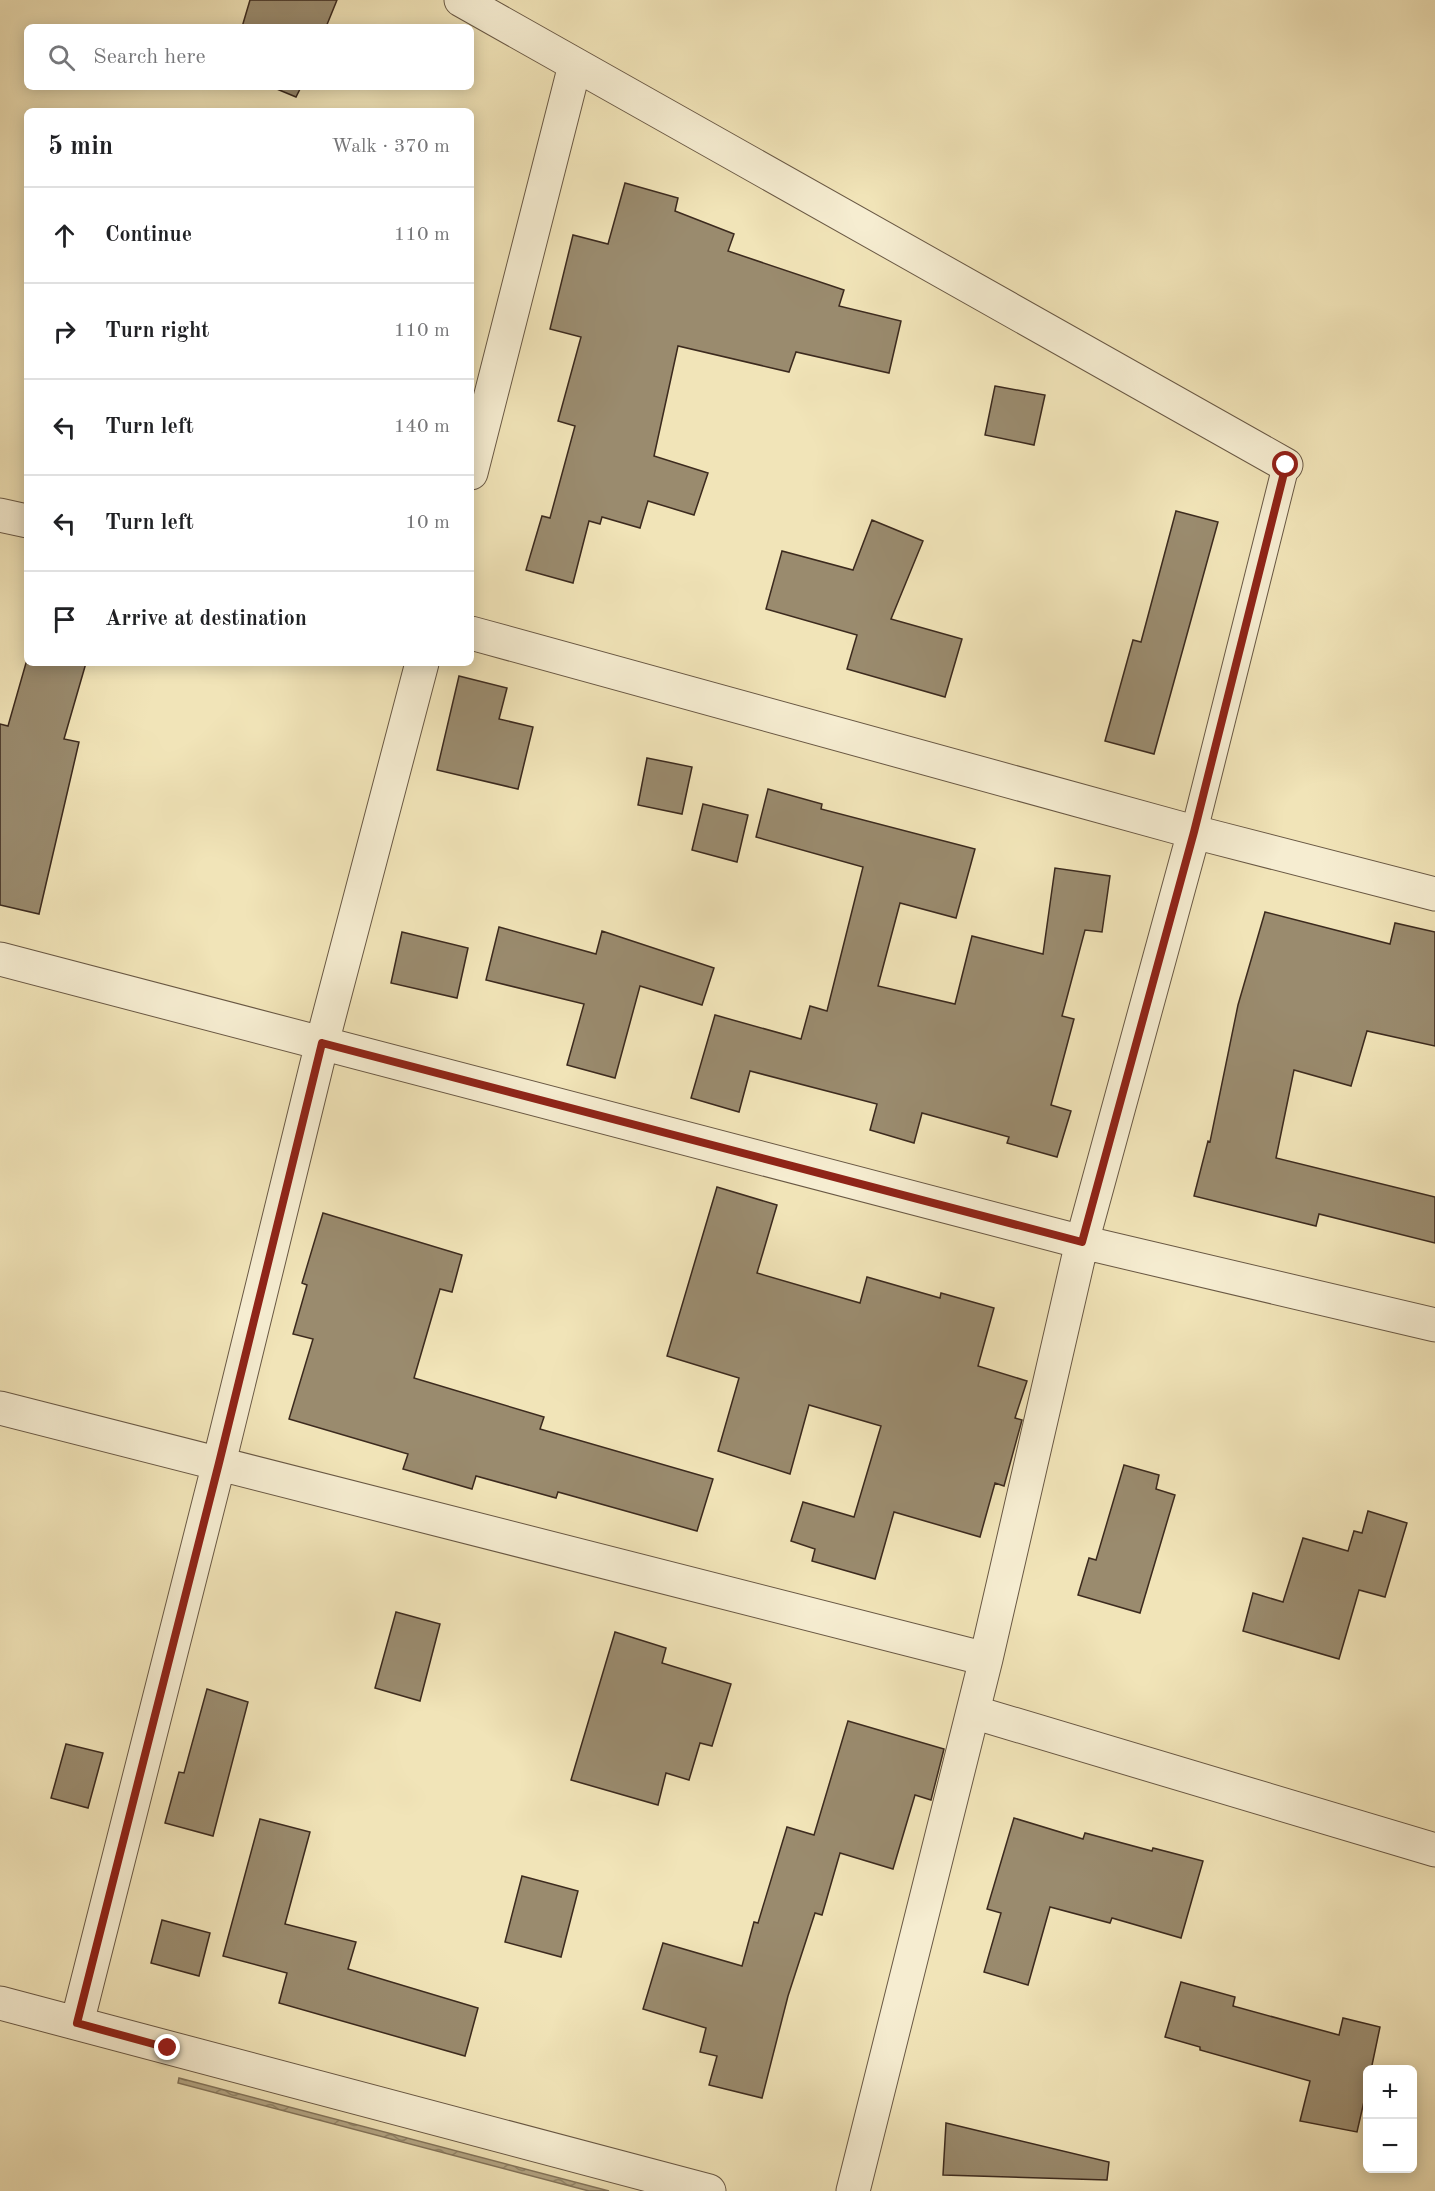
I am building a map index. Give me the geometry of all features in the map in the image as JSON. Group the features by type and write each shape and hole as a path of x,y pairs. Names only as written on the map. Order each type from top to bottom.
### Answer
{"street":[{"path":"461,0 1286,465"},
{"path":"474,461 576,65"},
{"path":"0,515 24,520"},
{"path":"474,634 1194,832 1435,894"},
{"path":"77,2023 219,1463 322,1043 421,666"},
{"path":"853,2191 986,1659 1082,1242 1194,832"},
{"path":"0,959 1082,1242 1435,1325"},
{"path":"0,1408 986,1659"},
{"path":"973,1712 1435,1850"},
{"path":"0,2003 708,2191"}],"lane":[{"path":"1194,832 1286,465"}],"water":[{"path":"179,2078 609,2191 589,2191 178,2083"}],"building":[{"path":"250,0 337,0 327,24 243,24"},
{"path":"279,90 300,90 296,97"},
{"path":"625,183 678,198 675,211 734,234 728,251 844,290 839,306 901,321 889,373 796,352 789,372 678,346 654,456 708,473 694,515 648,501 640,528 602,517 600,524 589,521 573,583 526,570 542,516 550,518 575,426 558,421 581,337 550,329 573,235 608,244"},
{"path":"995,386 1045,395 1034,445 985,435"},
{"path":"1176,511 1218,522 1154,754 1105,741 1133,640 1141,642"},
{"path":"872,520 923,541 891,619 962,639 945,697 847,669 857,635 766,609 782,551 853,570"},
{"path":"25,666 85,666 64,739 79,742 39,914 0,905 0,724 8,726"},
{"path":"459,676 507,688 499,719 533,727 518,789 437,770"},
{"path":"647,758 692,767 682,814 638,805"},
{"path":"768,789 822,804 821,809 975,849 956,918 900,903 878,986 955,1004 972,936 1043,954 1055,868 1110,876 1102,932 1085,930 1062,1016 1074,1019 1051,1105 1071,1111 1057,1157 1007,1143 1009,1137 922,1113 914,1143 870,1130 877,1104 750,1071 739,1112 691,1098 715,1015 801,1039 810,1006 827,1011 863,867 756,837"},
{"path":"703,804 748,815 737,862 692,850"},
{"path":"1265,912 1390,944 1395,923 1435,932 1435,1046 1367,1031 1351,1086 1294,1070 1276,1158 1435,1197 1435,1243 1319,1214 1316,1226 1194,1196 1208,1141 1210,1142 1238,1005"},
{"path":"499,927 596,954 602,931 714,968 702,1005 640,986 615,1078 567,1065 584,1004 486,980"},
{"path":"402,932 468,948 457,998 391,983"},
{"path":"717,1187 777,1205 757,1273 860,1303 867,1277 940,1298 941,1293 994,1308 978,1366 1027,1381 1015,1418 1022,1420 1004,1486 995,1483 980,1537 894,1512 875,1579 812,1561 815,1549 791,1541 803,1502 854,1517 881,1426 809,1405 790,1474 718,1451 739,1378 667,1356"},
{"path":"323,1213 462,1255 452,1292 440,1289 414,1378 544,1417 540,1429 713,1479 697,1531 558,1492 556,1498 476,1476 472,1489 403,1469 408,1454 289,1419 313,1339 293,1334 307,1285 302,1283"},
{"path":"1124,1465 1159,1475 1156,1489 1175,1495 1140,1613 1078,1595 1089,1558 1096,1560"},
{"path":"1368,1511 1407,1523 1385,1597 1359,1590 1339,1659 1243,1631 1253,1593 1283,1602 1303,1538 1348,1551 1354,1531 1362,1533"},
{"path":"396,1612 440,1624 420,1701 375,1688"},
{"path":"615,1632 666,1648 662,1663 731,1684 712,1746 700,1743 689,1780 666,1773 658,1805 571,1780"},
{"path":"207,1689 248,1702 213,1836 165,1823 179,1772 184,1773"},
{"path":"848,1721 944,1749 931,1800 915,1795 893,1869 840,1853 822,1915 815,1913 788,1996 762,2098 709,2085 717,2056 700,2052 706,2028 643,2009 663,1943 742,1966 754,1922 758,1923 787,1827 814,1835"},
{"path":"66,1744 103,1753 88,1808 51,1798"},
{"path":"1014,1818 1083,1839 1085,1833 1152,1851 1153,1848 1203,1861 1181,1938 1112,1918 1110,1923 1050,1907 1028,1985 984,1972 1001,1913 987,1909"},
{"path":"260,1819 310,1832 285,1924 356,1942 348,1969 478,2008 465,2056 279,2003 287,1973 223,1956"},
{"path":"522,1876 578,1891 561,1957 505,1942"},
{"path":"162,1920 210,1933 199,1976 151,1963"},
{"path":"1181,1982 1235,1997 1233,2006 1339,2035 1343,2018 1380,2027 1372,2065 1363,2065 1363,2106 1357,2132 1300,2121 1310,2081 1200,2050 1200,2047 1165,2037"},
{"path":"946,2123 1109,2162 1107,2180 943,2175"}],"route":[{"path":"168,2048 77,2023 219,1463 322,1043 1082,1242 1194,832 1286,465"}]}
